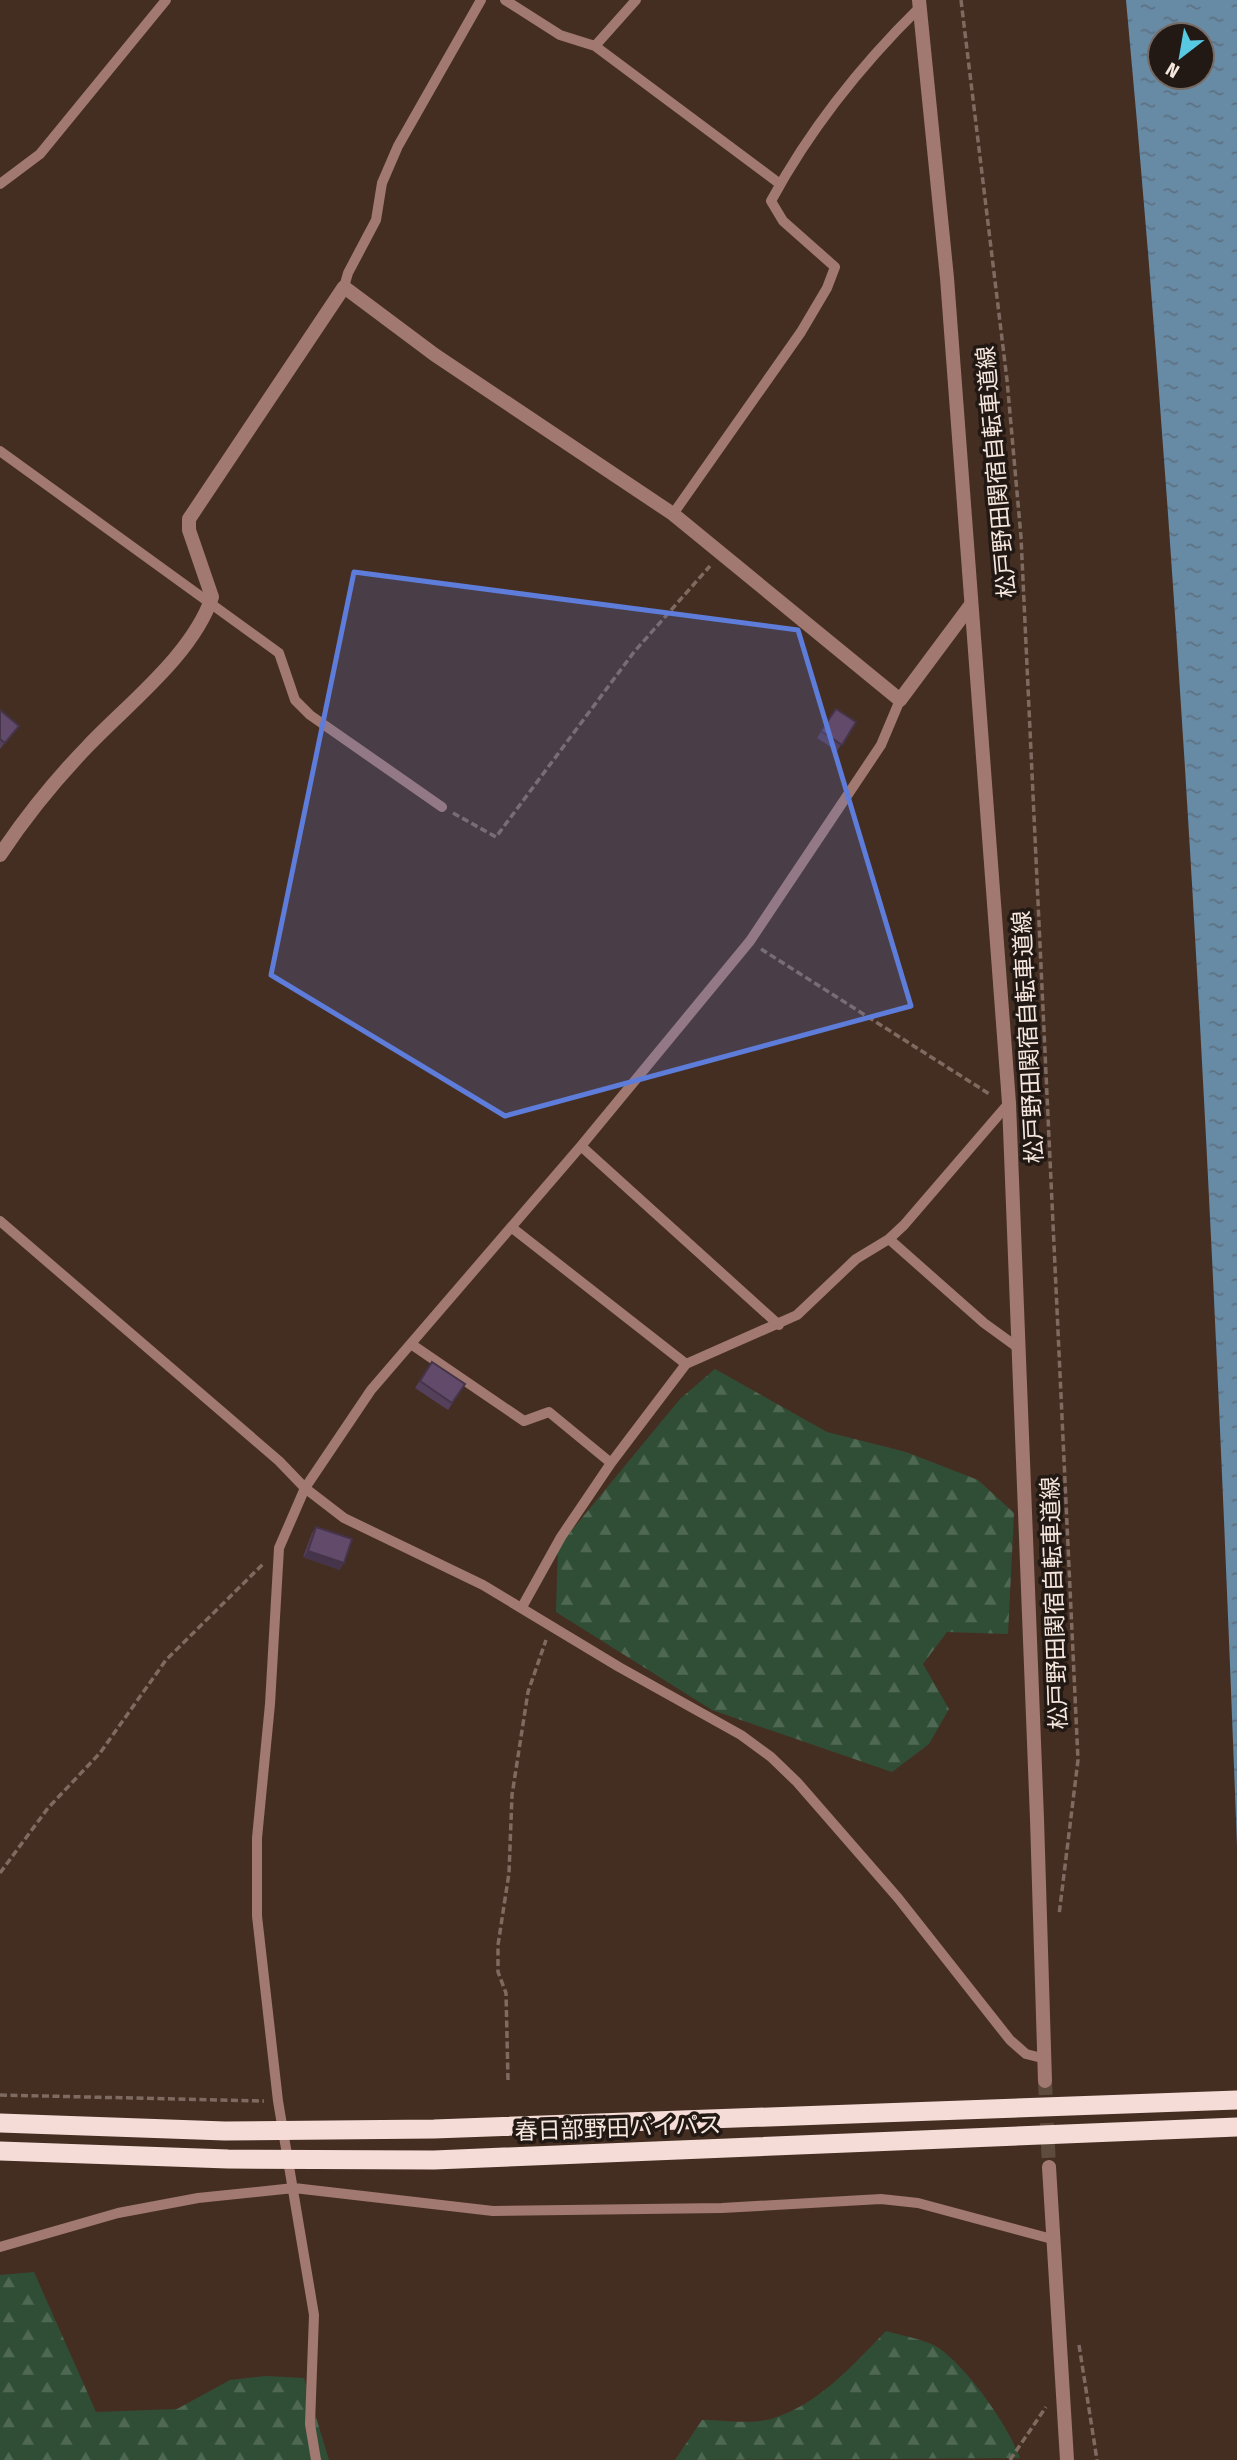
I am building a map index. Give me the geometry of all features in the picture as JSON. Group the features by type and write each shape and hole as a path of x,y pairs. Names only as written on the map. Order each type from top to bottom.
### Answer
{"highway":[{"name":"春日部野田バイパス","path":"0,2123 225,2131 448,2129 1237,2100"},
{"name":"春日部野田バイパス","path":"0,2151 228,2159 434,2160 1237,2127"}],"street":[{"path":"920,3 947,278 970,606 991,842 1008,1104 1037,1818 1042,2058 1045,2081"},
{"path":"0,855 17,829 87,747 155,679 188,640 212,597 189,530 189,519 344,287 435,355 673,514 901,700 970,606"},
{"path":"1049,2167 1067,2460"}],"lane":[{"path":"0,184 40,154 166,0"},
{"path":"344,287 376,220 382,183 398,146 481,0"},
{"path":"505,0 560,35 595,46 780,184"},
{"path":"595,46 636,0"},
{"path":"673,514 801,331 827,288 835,267 783,221 771,201 841,95 877,49 920,3"},
{"path":"0,451 279,653 295,700 310,715 442,807"},
{"path":"316,2460 310,2424 314,2315 278,2101 257,1916 257,1838 270,1704 279,1548 305,1488 371,1390 581,1146 750,941 881,746 901,700"},
{"path":"522,1607 561,1537 611,1463 686,1364 797,1315 856,1259 889,1239 1008,1104"},
{"path":"581,1146 779,1325"},
{"path":"0,1221 279,1461 305,1488 344,1518 435,1560 522,1607 619,1667 741,1735 771,1757 797,1782 898,1898 1010,2040 1026,2054 1042,2058"},
{"path":"511,1227 686,1364"},
{"path":"889,1239 984,1323 1017,1347"},
{"path":"411,1344 524,1421 549,1412 611,1463"},
{"path":"0,2247 118,2213 207,2197 294,2188 493,2211 722,2207 881,2199 918,2203 1052,2239"}],"path":[{"name":"松戸野田関宿自転車道線","path":"961,0 1007,380 1021,537 1033,756 1078,1760 1058,1928"},
{"path":"442,807 496,837 634,652 720,554"},
{"path":"750,941 828,994 1008,1104"},
{"path":"0,1873 48,1808 100,1753 166,1661 279,1548"},
{"path":"508,2080 506,1993 499,1972 498,1945 509,1872 512,1795 528,1692 536,1663 553,1625"},
{"path":"0,2095 278,2101"},
{"path":"1010,2460 1062,2382"}],"highlighted area":[{"path":"354,572 798,630 911,1006 505,1116 271,975"}],"green space":[{"path":"715,1369 827,1432 906,1452 978,1480 1014,1513 1008,1634 947,1632 923,1664 949,1709 929,1744 892,1772 712,1710 556,1612 558,1547 680,1399"},
{"path":"34,2272 96,2412 177,2409 230,2380 266,2376 304,2378 329,2460 0,2460 0,2275"},
{"path":"886,2331 927,2342 951,2358 986,2398 1020,2458 675,2460 702,2420 757,2421 790,2412 835,2382"}],"water":[{"path":"1126,0 1237,0 1237,1846 1207,1153 1164,461"}],"building":[{"path":"836,709 856,722 842,745 821,731"},
{"path":"0,710 19,726 5,743 0,739"},
{"path":"432,1362 465,1384 452,1403 420,1381"},
{"path":"316,1527 352,1539 344,1563 308,1551"}],"tunnel":[{"path":"1045,2081 1049,2167"}]}
